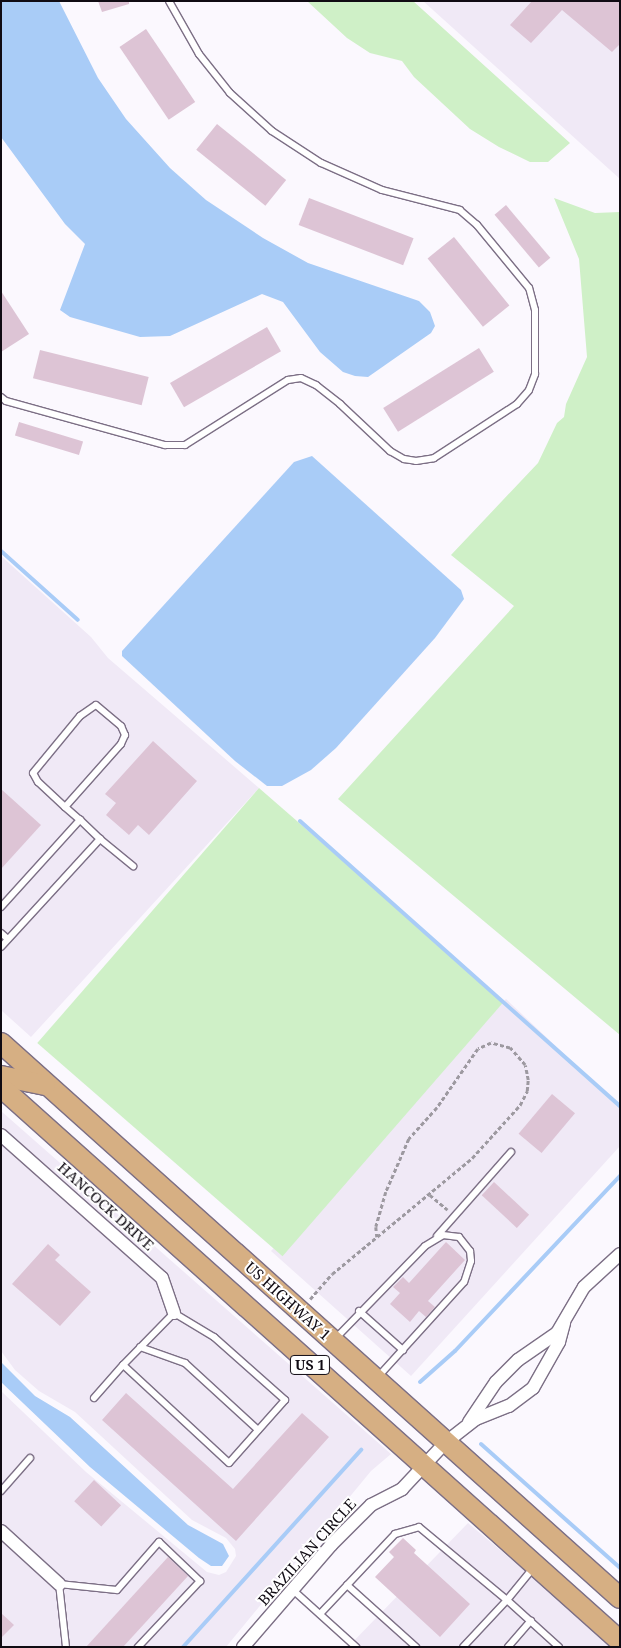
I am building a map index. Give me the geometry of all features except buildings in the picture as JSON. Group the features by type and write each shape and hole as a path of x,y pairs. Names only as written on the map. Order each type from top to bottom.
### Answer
{"main road":[{"name":"US HIGHWAY 1","path":"1,1043 620,1598"},
{"path":"1,1076 50,1086"},
{"name":"US 1","path":"1,1087 535,1567 620,1641"}],"street":[{"name":"HANCOCK DRIVE","path":"1,1135 162,1278 174,1313"},
{"path":"465,1428 476,1419 521,1399 533,1388 558,1342 564,1323 584,1287 620,1254"},
{"path":"465,1428 496,1382 518,1360 546,1344 564,1323"},
{"name":"BRAZILIAN CIRCLE","path":"243,1647 294,1591 331,1545 371,1506 402,1489 445,1443 465,1428"},
{"path":"1,1531 59,1584"}],"lane":[{"path":"1,397 6,401 165,445 186,445 288,380 301,378 334,400 390,451 404,459 416,462 434,458 517,404 529,390 535,374 534,310 529,288 477,225 460,210 382,190 321,163 272,131 230,93 199,54 169,1"},
{"path":"65,807 121,744 125,735 121,726 96,705 80,716 33,773 38,782 65,807 80,820 100,839 133,866"},
{"path":"1,907 80,820"},
{"path":"1,947 100,839"},
{"path":"1,933 8,939"},
{"path":"333,1342 359,1311 435,1239 511,1152"},
{"path":"375,1380 448,1302 469,1271 470,1251 459,1237 451,1234 435,1239"},
{"path":"359,1311 403,1350"},
{"path":"94,1398 140,1347 174,1313 214,1337 284,1400 229,1463 123,1366"},
{"path":"140,1347 185,1363 258,1430"},
{"path":"1,1491 30,1458"},
{"path":"320,1614 395,1534 419,1527 507,1600 559,1647"},
{"path":"66,1647 59,1584 117,1590 159,1542 200,1581 138,1647"},
{"path":"463,1647 535,1567"},
{"path":"347,1586 416,1647"},
{"path":"294,1591 356,1647"},
{"path":"508,1647 531,1621"}],"path":[{"path":"298,1311 332,1274 430,1195 472,1158 520,1105 527,1091 528,1080 525,1065 510,1048 491,1043 478,1049 436,1108 409,1139 386,1192 376,1227 377,1237"},
{"path":"430,1195 454,1216"}],"shaded area":[{"path":"423,1 620,1 620,179"},
{"path":"1,556 91,637 108,658 259,788 31,1037 1,1010"},
{"path":"506,999 620,1107 620,1146 411,1376 271,1251"},
{"path":"1,1111 391,1454 371,1471 226,1647 1,1647 1,1540 59,1594 68,1585 1,1522 1,1391 86,1472 207,1572 219,1575 226,1572 236,1556 235,1549 226,1538 192,1520 75,1412 39,1391 15,1370 1,1351 1,1144 156,1281 169,1321 183,1318 166,1273 1,1126"},
{"path":"468,1523 616,1647 348,1647"}],"green space":[{"path":"307,1 413,1 570,143 548,162 530,162 499,147 470,129 414,77 402,61 370,53 347,38"},
{"path":"554,198 595,213 620,212 620,1035 338,799 514,606 451,555 538,463 557,423 564,417 566,404 587,357 579,259"},
{"path":"259,788 504,1001 283,1256 37,1043"}],"water":[{"path":"1,1 59,1 98,78 126,119 170,168 206,200 263,238 308,263 419,301 430,312 435,326 431,333 368,377 355,376 343,372 320,352 283,302 262,294 170,336 140,337 70,317 60,310 85,244 65,224 1,137"},
{"path":"312,456 461,590 464,599 435,638 336,748 311,770 282,786 267,786 235,761 122,656 122,651 294,462"},
{"path":"1,1362 35,1396 70,1417 188,1525 223,1544 229,1556 222,1566 211,1566 199,1558 90,1467 1,1382"}],"waterway":[{"path":"1,551 78,620"},
{"path":"300,821 620,1106"},
{"path":"420,1382 455,1351 620,1176"},
{"path":"481,1444 620,1568"},
{"path":"183,1647 361,1450"}]}
